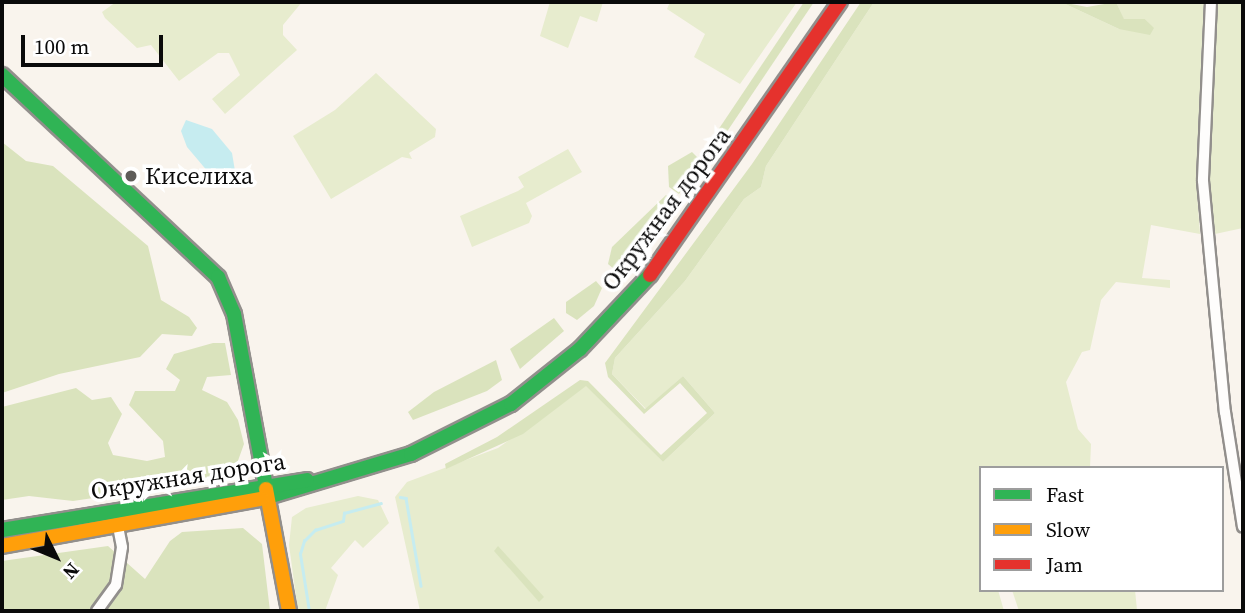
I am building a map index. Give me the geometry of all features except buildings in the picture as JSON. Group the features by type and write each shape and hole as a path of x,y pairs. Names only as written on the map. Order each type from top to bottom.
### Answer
{"main road":[{"name":"Окружная дорога","path":"2,546 118,526 382,465 496,414 597,333 679,236 840,2"},
{"path":"2,75 218,277 236,327 289,611"},
{"name":"Окружная дорога","path":"2,530 267,493"}],"street":[{"path":"1210,2 1203,181 1225,412 1243,527"},
{"path":"97,611 116,585 122,547 118,526"}],"green space":[{"path":"116,2 302,2 283,25 283,35 297,50 225,114 212,99 240,75 229,53 218,53 179,81 151,45 137,48 105,18 102,12"},
{"path":"550,2 603,2 597,22 580,16 568,48 540,36"},
{"path":"670,2 797,2 740,84 694,57 705,34 667,9"},
{"path":"804,2 814,2 716,148 710,142"},
{"path":"861,2 874,2 766,166 761,187 744,199 685,281 615,358 612,374 645,409 683,376 715,413 663,462 586,386 523,434 446,469 445,464 497,437 580,380 588,381 661,455 707,413 680,383 644,414 608,377 605,363 752,164"},
{"path":"874,2 1061,2 1119,29 1153,28 1145,19 1124,20 1116,2 1204,2 1196,179 1200,234 1151,225 1142,278 1170,280 1170,288 1116,282 1101,300 1090,350 1082,352 1066,382 1078,429 1091,444 1090,466 979,466 979,592 999,592 1004,611 420,611 395,497 407,482 498,448 586,385 663,462 715,413 683,376 646,409 612,374 615,358 685,281 744,199 761,187 766,166"},
{"path":"1061,2 1087,7 1116,2 1124,19 1145,19 1154,28 1150,35 1119,29"},
{"path":"1217,2 1243,2 1243,228 1215,234 1208,170"},
{"path":"376,73 436,129 435,137 409,153 412,159 402,157 331,199 293,136 335,110"},
{"path":"2,142 26,161 53,166 148,246 161,300 189,317 197,328 192,336 162,334 140,357 59,374 2,393"},
{"path":"568,149 582,172 526,203 532,216 529,223 472,247 460,216 518,191 524,187 518,177"},
{"path":"692,152 702,162 679,194 669,187 668,166"},
{"path":"666,195 676,201 621,275 608,264 612,247"},
{"path":"596,281 602,288 594,306 577,320 566,313 566,302"},
{"path":"554,318 564,331 520,369 510,349"},
{"path":"213,343 225,343 231,375 207,377 202,390 227,402 238,420 244,444 235,469 221,479 73,501 29,496 2,500 2,407 76,388 92,400 111,397 122,414 108,443 113,455 147,461 165,457 163,441 129,405 135,391 175,391 180,380 166,369 174,354"},
{"path":"496,360 502,380 487,391 413,420 408,412 434,392"},
{"path":"358,496 378,500 389,523 363,548 355,540 331,568 338,575 325,611 298,611 289,545 292,517 306,508"},
{"path":"243,528 262,544 270,611 2,611 2,561 108,546 145,579 170,541 182,532"},
{"path":"498,546 544,597 539,602 494,551"},
{"path":"1013,592 1135,592 1137,610 1019,611"}],"water":[{"path":"186,120 212,129 232,153 237,183 214,179 187,147 181,131"}],"waterway":[{"path":"400,497 406,498 421,586"},
{"path":"309,611 300,554 304,541 315,530 343,521 344,513 381,503"}],"traffic: fast":[{"path":"2,75 218,277 234,314 266,487"},
{"path":"261,499 411,454 511,404 580,349 650,275"},
{"path":"2,530 307,480"}],"traffic: slow":[{"path":"266,489 289,611"},
{"path":"2,546 261,499"}],"traffic: jam":[{"path":"650,275 840,2"}],"place":[{"name":"Киселиха","path":"131,176"}]}
